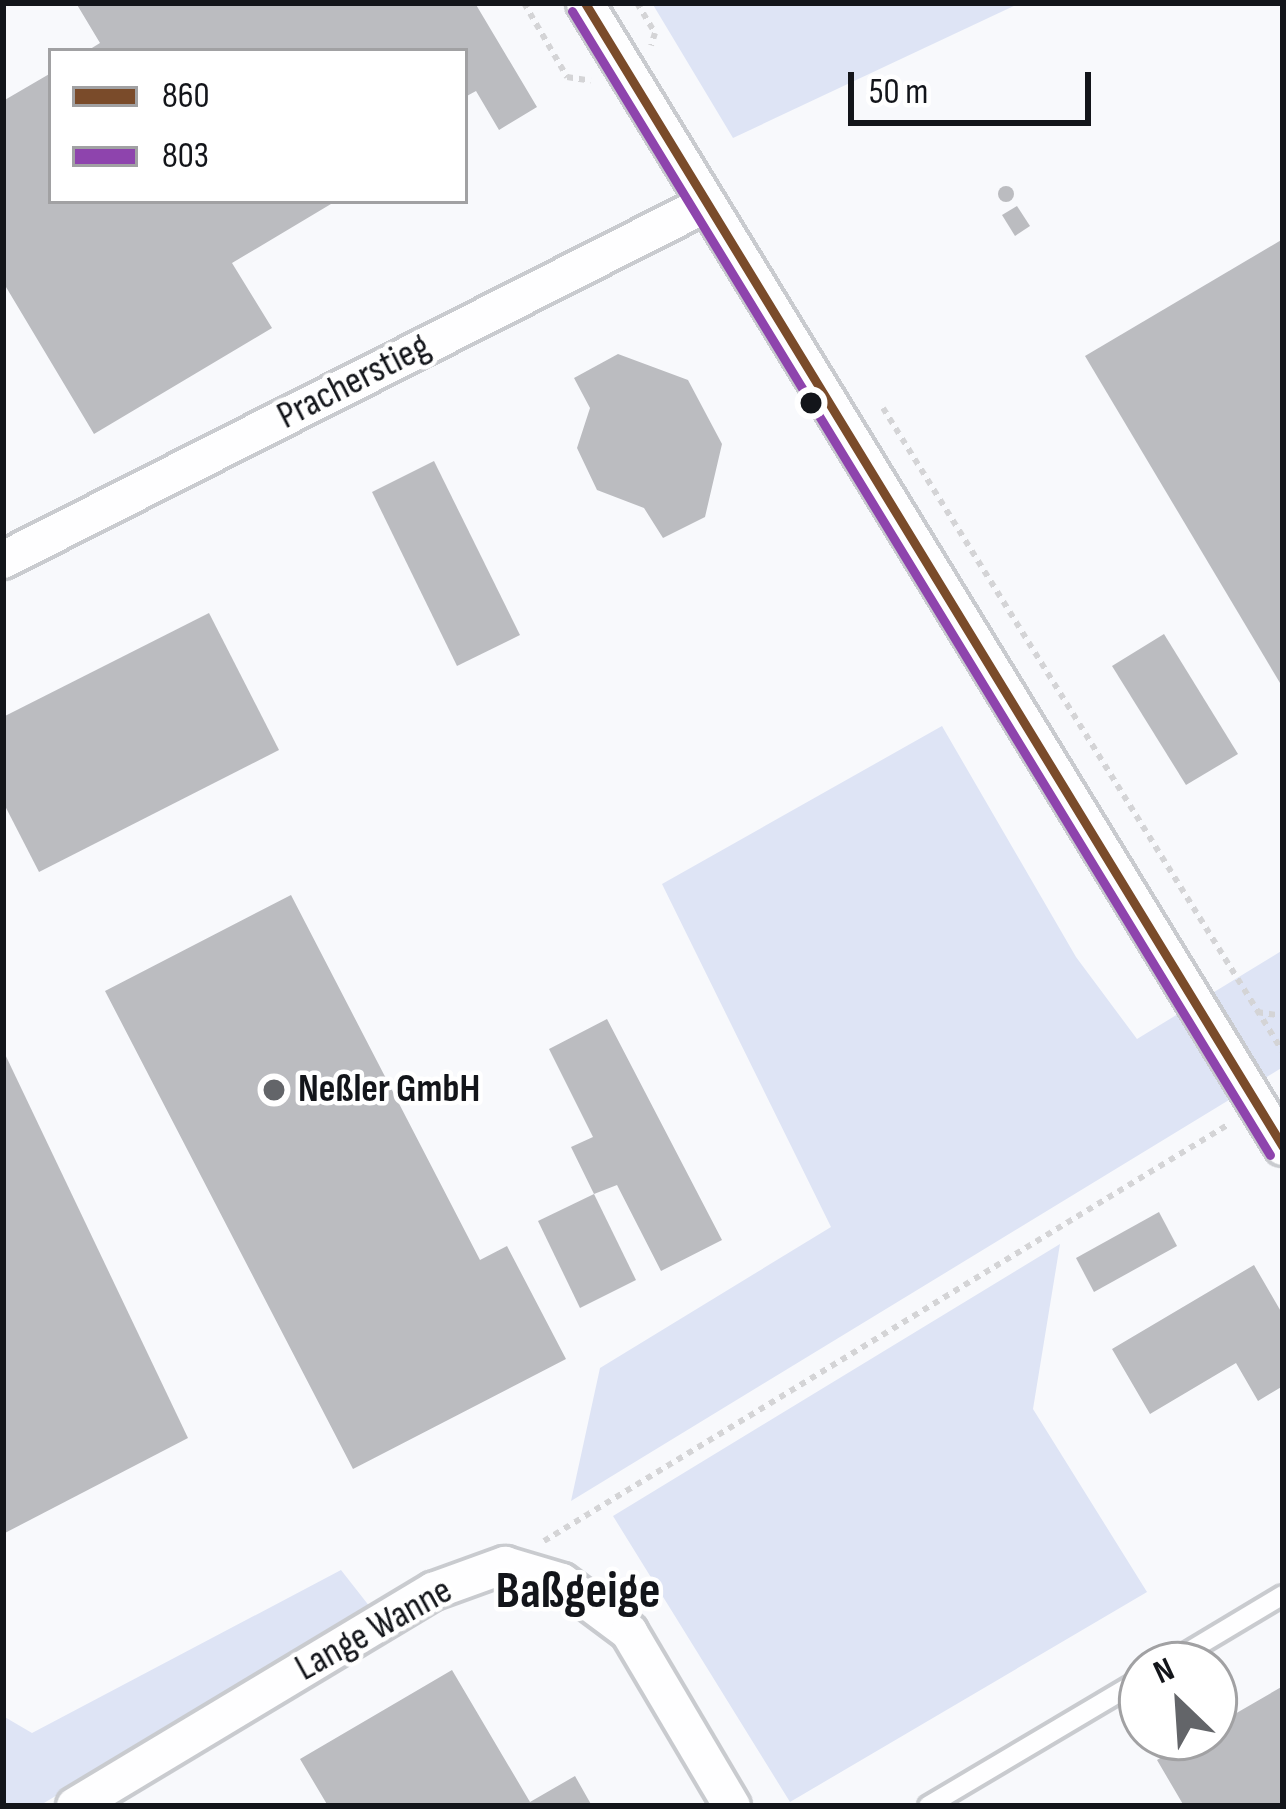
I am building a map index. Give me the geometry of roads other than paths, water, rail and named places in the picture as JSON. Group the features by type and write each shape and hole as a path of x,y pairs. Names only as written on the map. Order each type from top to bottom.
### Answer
{"street":[{"path":"585,3 1283,1147"},
{"name":"Pracherstieg","path":"3,560 706,204"},
{"name":"Lange Wanne","path":"75,1806 433,1591 505,1565 562,1582 629,1632 732,1806"}],"lane":[{"path":"1206,1641 1283,1595"},
{"path":"928,1806 1118,1693"}],"place":[{"name":"Neßler GmbH","path":"274,1090"}],"district":[{"name":"Baßgeige","path":"578,1592"}]}
